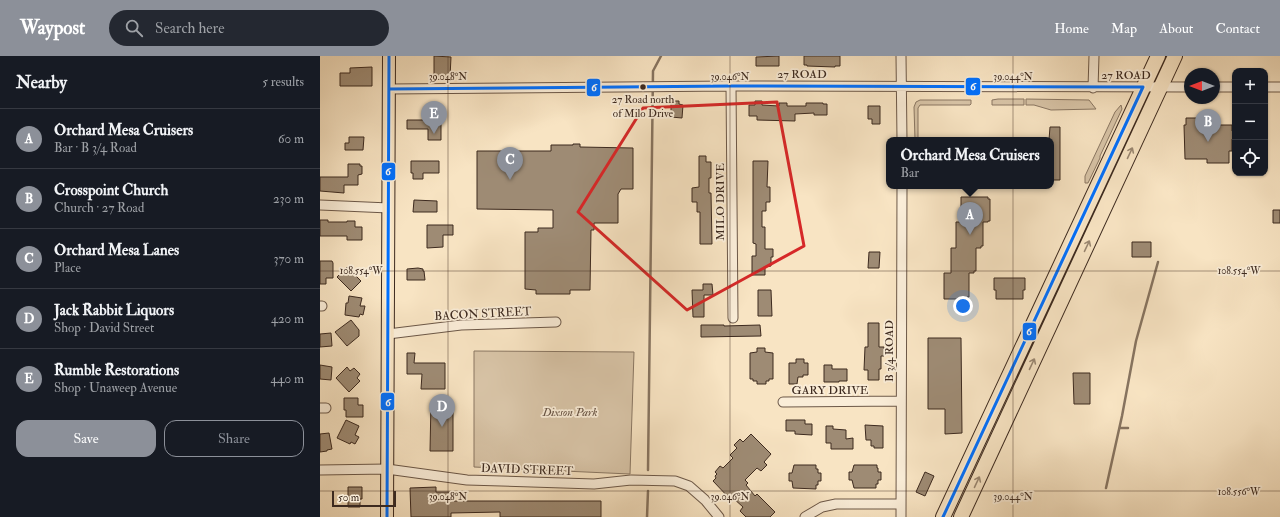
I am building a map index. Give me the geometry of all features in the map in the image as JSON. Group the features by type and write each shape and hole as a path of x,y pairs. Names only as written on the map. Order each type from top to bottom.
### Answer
{"highway":[{"path":"943,517 1158,56"},
{"path":"961,517 1175,56"}],"main road":[{"path":"387,517 390,56"}],"street":[{"path":"901,56 902,137"},
{"path":"1094,56 1094,88"},
{"name":"27 ROAD","path":"389,89 731,86 1184,87"},
{"name":"MILO DRIVE","path":"731,86 733,318"},
{"path":"1220,87 1232,87"},
{"path":"1268,87 1280,87"},
{"name":"B 3/4 ROAD","path":"901,517 902,189"},
{"path":"320,205 389,208"},
{"name":"BACON STREET","path":"388,334 461,325 556,322"},
{"name":"GARY DRIVE","path":"784,402 901,401"},
{"name":"DAVID STREET","path":"320,470 387,469 467,480 594,484 631,480 675,481 688,486 705,500 719,517"},
{"path":"805,517 822,507 836,504 901,504"}],"highlighted area":[{"path":"777,102 804,246 687,310 578,212 643,108"}],"green space":[{"path":"1024,99 1024,105 992,105 992,100"},
{"path":"1026,99 1089,100 1096,109 1051,110 1034,105 1026,105"},
{"path":"920,100 971,100 971,104 920,105 918,108 918,137 915,137 914,107 916,102"},
{"path":"1121,105 1122,109 1100,158 1088,183 1085,183 1085,176 1115,112"},
{"name":"Dixson Park","path":"474,351 634,352 630,474 474,467"}],"building":[{"path":"434,56 451,57 450,77 434,77"},
{"path":"779,56 779,66 756,66 756,57"},
{"path":"804,56 840,56 840,66 807,66 804,65"},
{"path":"372,67 372,86 340,86 340,73 350,73 350,68"},
{"path":"671,101 679,101 679,104 683,105 682,118 671,117"},
{"path":"755,101 762,101 762,105 779,106 779,103 787,103 787,106 806,106 806,103 823,103 827,104 827,115 814,115 814,113 795,114 795,121 757,120 757,116 749,116 749,105 755,105"},
{"path":"868,106 880,106 880,124 872,124 872,119 868,119"},
{"path":"1186,118 1202,118 1202,125 1232,125 1232,151 1229,151 1229,163 1207,163 1207,159 1185,159 1184,125 1186,125"},
{"path":"407,120 441,120 441,140 428,140 428,129 407,129"},
{"path":"1050,127 1060,127 1060,180 1054,180 1054,137 1049,137"},
{"path":"349,137 364,137 363,150 345,150 345,143 349,143"},
{"path":"580,144 580,147 633,148 633,189 621,189 618,194 618,223 594,223 594,230 591,230 590,290 570,290 570,294 536,294 536,290 525,289 525,232 538,232 538,228 553,228 553,210 477,209 477,151 551,151 551,145"},
{"path":"699,156 706,156 706,162 711,162 709,193 711,193 712,244 700,244 700,212 697,212 697,202 692,202 692,188 699,187"},
{"path":"411,161 439,161 439,173 423,173 423,179 413,179 413,173 411,173"},
{"path":"753,161 768,161 767,187 770,187 770,202 766,202 766,211 762,211 762,227 765,227 765,249 773,249 773,257 771,257 771,266 765,267 765,275 752,275 752,256 756,256 756,244 753,243"},
{"path":"348,164 360,164 360,166 362,166 362,174 358,175 358,185 344,185 344,193 320,191 320,177 348,177"},
{"path":"961,197 988,197 988,199 990,199 990,221 983,222 983,246 981,246 981,248 976,248 976,271 974,271 974,273 969,273 969,297 967,297 967,299 944,299 944,273 951,273 951,248 956,248 956,222 961,222"},
{"path":"414,200 437,201 437,212 413,212"},
{"path":"1273,210 1280,210 1280,223 1273,223"},
{"path":"320,220 328,220 328,222 355,221 355,227 362,227 362,240 347,240 347,236 320,236"},
{"path":"427,225 453,225 453,235 443,235 443,247 427,248"},
{"path":"1132,242 1151,242 1151,257 1132,257"},
{"path":"869,252 880,252 879,268 868,268"},
{"path":"320,261 332,261 333,263 333,278 326,278 326,284 320,284"},
{"path":"347,267 361,281 351,291 337,277"},
{"path":"407,269 423,269 425,280 407,280"},
{"path":"994,278 1025,278 1023,299 996,299"},
{"path":"703,284 712,284 713,295 704,295 704,317 693,317 692,290 703,290"},
{"path":"758,290 771,290 772,316 758,316"},
{"path":"349,296 362,298 360,306 365,306 363,315 360,314 359,317 345,315 346,303 348,303"},
{"path":"351,320 359,330 359,336 347,346 335,332"},
{"path":"868,323 879,323 879,347 884,347 884,356 881,356 881,369 879,369 879,380 868,380 868,370 864,370 865,347 868,347"},
{"path":"701,325 760,325 761,336 701,337"},
{"path":"331,333 332,346 320,347 320,334"},
{"path":"928,338 961,338 962,433 945,434 945,409 928,409"},
{"path":"757,348 765,348 765,352 773,353 773,379 766,381 766,384 757,384 757,381 750,379 750,353 757,352"},
{"path":"407,353 415,353 414,363 445,363 445,389 421,389 422,374 407,374"},
{"path":"796,359 804,359 804,363 808,363 808,375 798,377 797,384 789,384 789,363 796,363"},
{"path":"320,365 332,367 331,380 320,379"},
{"path":"824,365 832,365 832,369 847,369 847,381 824,382"},
{"path":"347,367 350,371 354,368 360,374 357,378 360,381 349,392 336,378"},
{"path":"1073,373 1090,373 1090,404 1074,404"},
{"path":"344,398 358,398 358,405 363,405 363,417 346,417 346,410 344,410"},
{"path":"431,402 453,403 453,451 430,451"},
{"path":"346,420 359,426 355,435 359,437 355,444 351,442 350,444 337,438"},
{"path":"786,420 805,420 805,424 812,424 812,435 795,434 795,431 786,431"},
{"path":"865,425 883,426 883,448 874,448 874,446 871,446 871,440 866,440"},
{"path":"826,426 833,426 833,429 846,430 846,439 853,438 853,449 831,449 831,443 826,443"},
{"path":"329,433 332,449 320,452 320,434"},
{"path":"751,434 771,454 764,462 767,465 761,471 757,468 745,480 748,483 746,485 755,496 757,494 775,512 770,517 746,517 740,511 743,507 733,498 731,500 713,481 717,474 715,472 720,466 723,468 733,458 730,455 737,448 734,445 740,439 743,442"},
{"path":"794,465 816,465 818,473 821,473 821,481 818,481 816,489 793,488 792,481 789,481 789,473 792,473"},
{"path":"854,465 877,465 878,472 881,472 881,480 878,480 876,488 854,488 852,480 849,480 849,472 852,472"},
{"path":"925,472 934,476 925,496 916,492"},
{"path":"348,487 362,487 360,507 348,507"},
{"path":"436,487 436,492 452,492 451,501 601,501 601,517 500,517 500,512 451,513 451,517 411,517 410,488"}],"waterway":[{"path":"648,470 653,71 661,56"},
{"path":"1106,488 1122,416 1136,341 1158,262"},
{"path":"1120,428 1128,428"},
{"path":"647,517 648,491"}],"transit line":[{"name":"6","path":"387,517 389,56"},
{"name":"6","path":"389,89 731,86 1143,87 943,517"}],"place":[{"name":"27 Road north of Milo Drive","path":"643,87"},
{"name":"Rumble Restorations","path":"434,134"},
{"name":"Crosspoint Church","path":"1208,142"},
{"name":"Orchard Mesa Lanes","path":"510,180"},
{"name":"Orchard Mesa Cruisers","path":"970,235"},
{"name":"Jack Rabbit Liquors","path":"442,427"}]}
